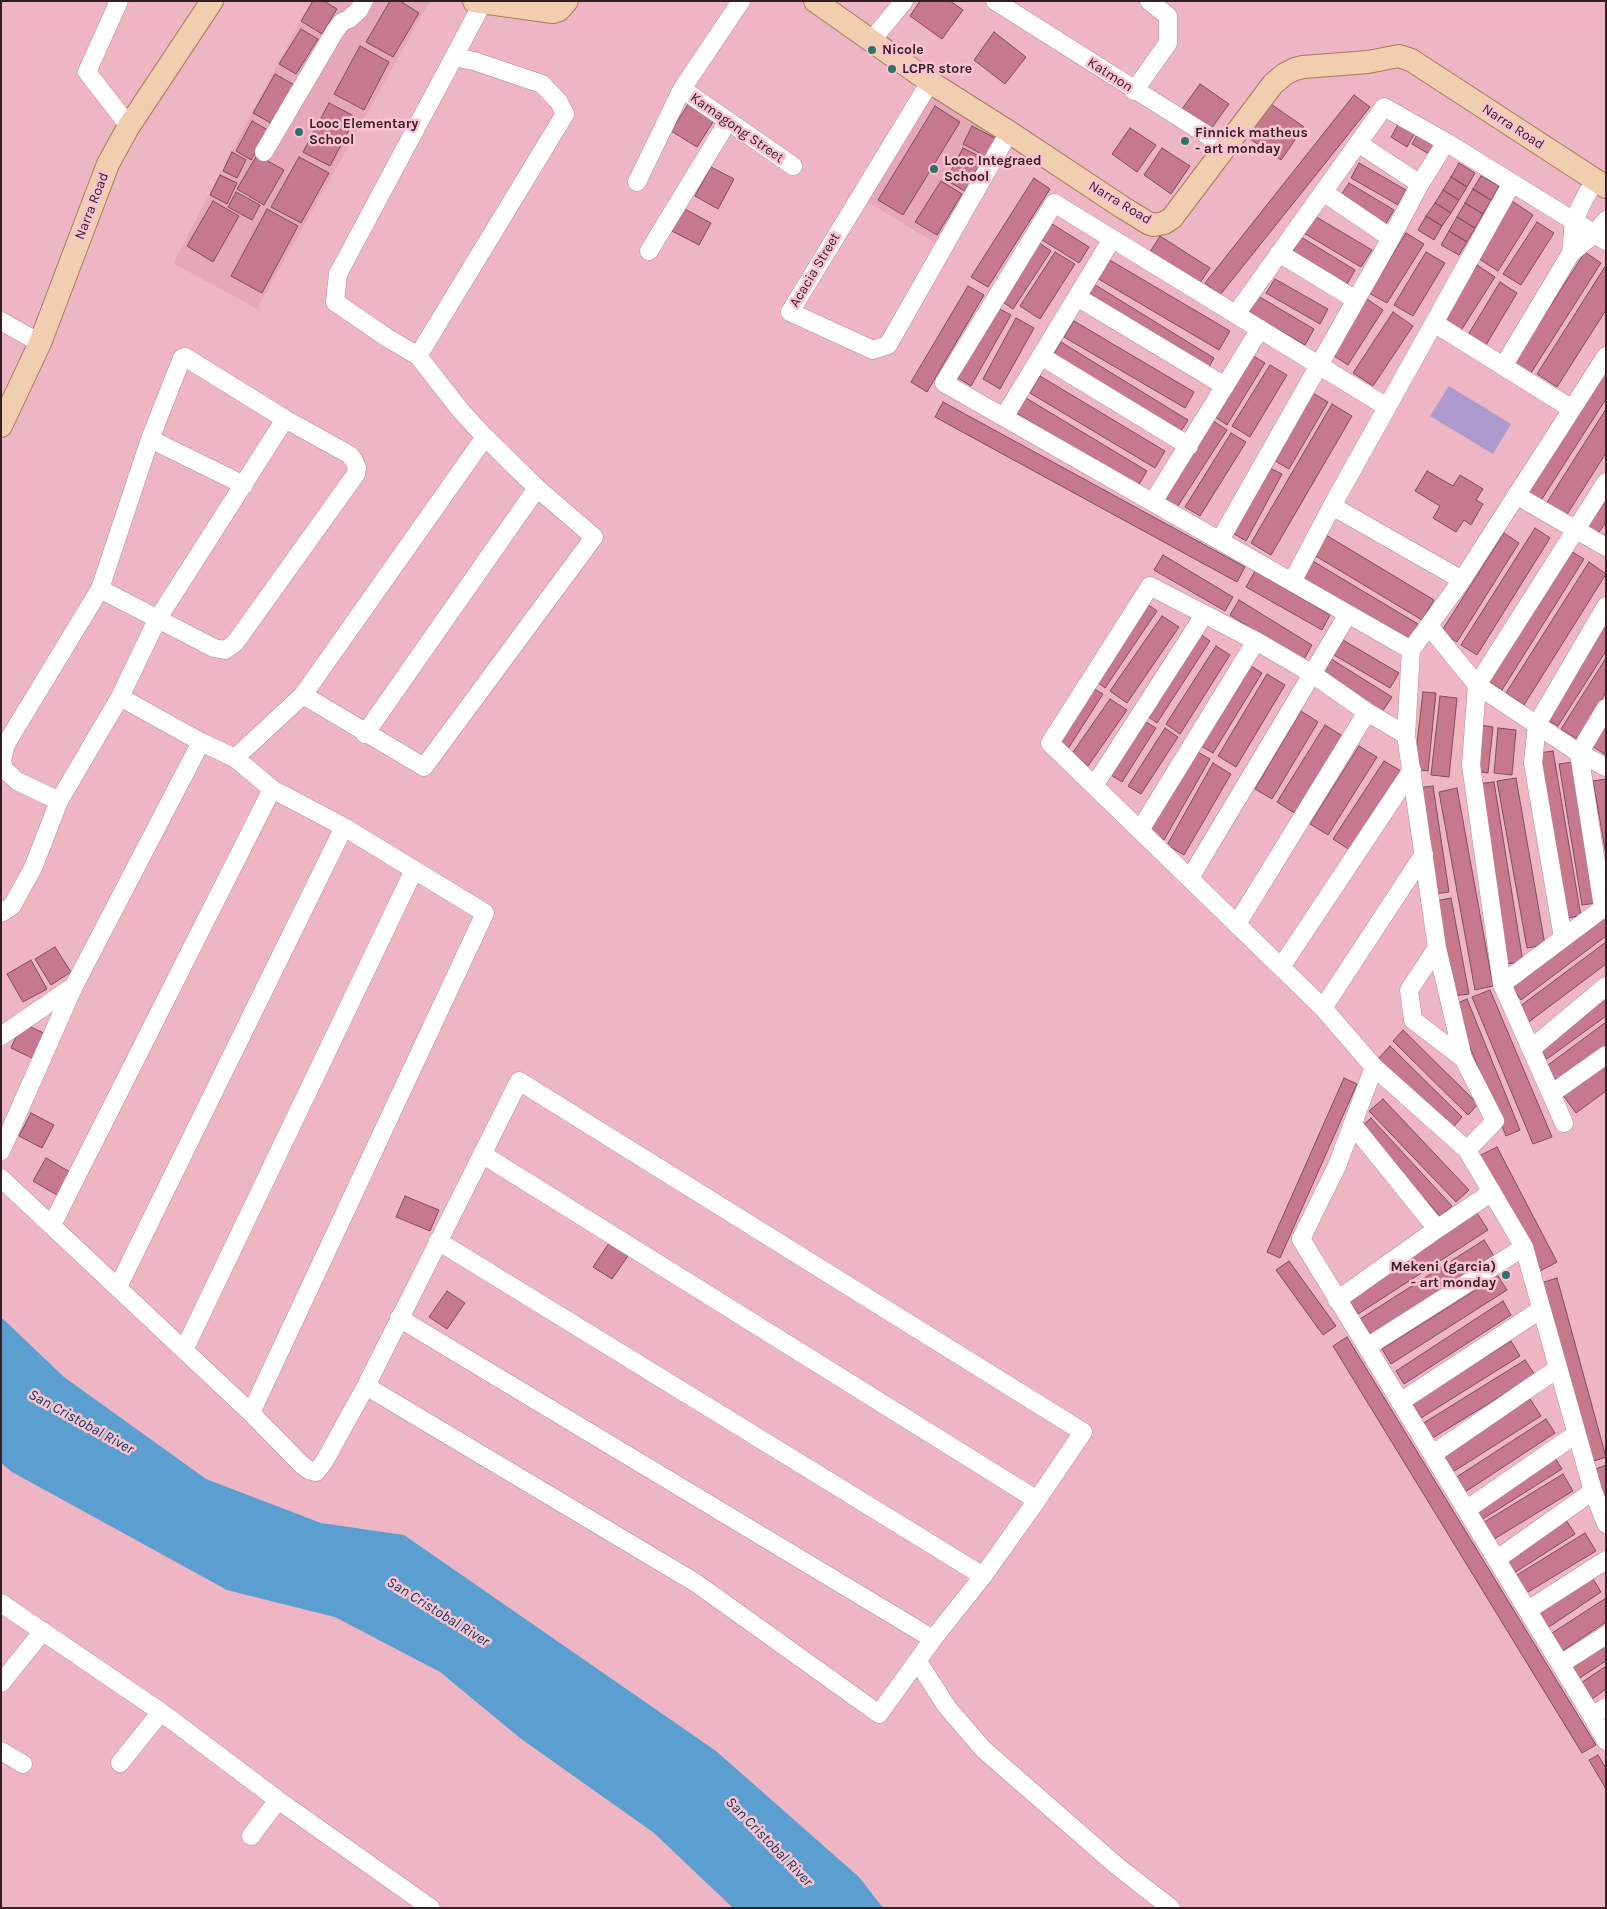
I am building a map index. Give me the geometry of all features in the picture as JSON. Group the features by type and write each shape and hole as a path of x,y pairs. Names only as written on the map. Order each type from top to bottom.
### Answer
{"main road":[{"name":"Narra Road","path":"1,426 40,343 108,164 129,126 212,1"},
{"path":"478,2 553,12 559,10 567,1"},
{"name":"Narra Road","path":"815,1 930,82 1148,224 1154,225 1168,222 1172,218 1274,84 1294,69 1368,62 1399,56 1411,60 1601,184"}],"street":[{"path":"119,1 87,72 129,126"},
{"path":"264,152 335,31 342,22 358,10 364,1"},
{"name":"Kamagong Street","path":"637,182 682,89 741,1"},
{"path":"872,41 904,1"},
{"name":"Katmon","path":"995,1 1134,91 1226,147"},
{"path":"1134,91 1168,43 1168,16 1149,1"},
{"path":"303,695 365,734 424,767 594,537 538,488 485,437 461,412 418,356 386,337 335,302 338,274 454,56 478,2"},
{"path":"418,356 566,114 559,102 542,84 454,56"},
{"name":"Acacia Street","path":"930,82 790,312 873,350 888,345 1009,132"},
{"name":"Kamagong Street","path":"682,89 792,166"},
{"path":"1236,314 1384,107 1446,142 1574,222 1602,231"},
{"path":"649,251 728,121"},
{"path":"1220,540 1392,238 1420,184 1446,142"},
{"path":"1358,143 1420,184"},
{"path":"1292,582 1387,406 1512,182"},
{"path":"1571,253 1574,222 1582,203 1601,184"},
{"path":"1323,192 1392,238"},
{"path":"1387,406 1054,203 944,383 1412,650"},
{"path":"1504,365 1571,253 1602,231"},
{"path":"1004,417 1112,239"},
{"path":"1279,253 1356,300"},
{"path":"1077,296 1225,386"},
{"path":"1,321 40,343"},
{"path":"1434,323 1572,409"},
{"path":"1154,502 1260,329"},
{"path":"60,801 17,781 4,769 2,761 6,744 100,589 150,439 184,356 285,419 350,455 357,468 356,474 235,643 225,650 214,648 100,589"},
{"path":"1041,356 1189,446"},
{"path":"1467,1150 1495,1121 1463,1058 1437,948 1406,735 1412,650 1462,580 1606,356"},
{"path":"1,913 12,906 33,868 60,801 120,697 157,620 285,419"},
{"path":"235,758 303,695 485,437"},
{"path":"150,439 244,485"},
{"path":"1564,1123 1502,984 1471,765 1477,685 1606,482"},
{"path":"365,734 538,488"},
{"path":"1516,495 1606,547"},
{"path":"1332,506 1462,580"},
{"path":"1406,735 1367,712 1311,673 1256,641 1150,586 1050,743 1281,966 1323,1008 1374,1067 1467,1150 1524,1247 1540,1310 1592,1491 1606,1524"},
{"path":"1563,938 1533,763 1537,724 1606,606"},
{"path":"1190,878 1348,614"},
{"path":"1094,786 1204,615"},
{"path":"1429,626 1477,685 1579,753 1606,767"},
{"path":"1140,830 1256,641"},
{"path":"120,697 201,742 235,758 272,790 344,827 485,913 251,1413"},
{"path":"1502,984 1605,906 1579,753 1606,708"},
{"path":"1237,924 1367,712"},
{"path":"1,1151 74,986 201,742"},
{"path":"1281,966 1412,770"},
{"path":"52,1226 272,790"},
{"path":"118,1287 344,827"},
{"path":"1323,1008 1424,854"},
{"path":"184,1350 414,870"},
{"path":"1437,948 1409,990 1414,1020 1463,1058"},
{"path":"1,1036 74,986"},
{"path":"1531,1049 1606,986"},
{"path":"1552,1094 1606,1055"},
{"path":"1374,1067 1338,1166 1301,1239 1561,1664 1599,1711 1606,1741"},
{"path":"1,1178 251,1413 302,1465 308,1470 316,1472 324,1462 366,1386 519,1081 1083,1432 1037,1500 879,1714 696,1583 366,1386"},
{"path":"1353,1125 1437,1229"},
{"path":"482,1154 1037,1500"},
{"path":"1338,1300 1492,1192"},
{"path":"438,1241 982,1576"},
{"path":"1366,1346 1524,1247"},
{"path":"1400,1402 1540,1310"},
{"path":"400,1318 933,1639"},
{"path":"1433,1454 1557,1369"},
{"path":"1466,1510 1576,1434"},
{"path":"1496,1559 1592,1491"},
{"path":"1528,1610 1606,1560"},
{"path":"1,1603 161,1712 278,1800 431,1908"},
{"path":"1,1683 43,1631"},
{"path":"1561,1664 1606,1635"},
{"path":"918,1662 947,1707 983,1749 1117,1866 1171,1908"},
{"path":"120,1763 161,1712"},
{"path":"1,1751 23,1764"},
{"path":"251,1836 278,1800"}],"shaded area":[{"name":"Looc Elementary School","path":"311,1 430,1 257,309 173,263"},
{"name":"Looc Integraed School","path":"932,96 999,137 935,243 868,202"},
{"path":"1449,386 1511,424 1493,454 1430,416"}],"water":[{"name":"San Cristobal River","path":"1,1317 64,1377 206,1479 321,1523 404,1535 716,1751 859,1877 883,1908 733,1908 654,1833 520,1738 440,1672 335,1617 227,1590 12,1472 1,1463"}],"building":[{"path":"313,1 324,1 337,9 322,34 301,21"},
{"path":"390,1 400,1 419,13 393,57 366,42"},
{"path":"920,1 950,1 963,10 942,39 910,16"},
{"path":"301,29 318,39 296,74 279,64"},
{"path":"994,32 1026,57 1005,84 974,60"},
{"path":"360,46 389,62 364,110 334,94"},
{"path":"275,74 298,87 276,126 253,113"},
{"path":"1200,84 1229,104 1211,129 1182,109"},
{"path":"1354,95 1370,107 1220,295 1205,283"},
{"path":"1268,102 1304,127 1281,160 1246,136"},
{"path":"329,103 356,117 330,166 303,152"},
{"path":"689,103 715,119 697,147 671,131"},
{"path":"935,106 960,122 903,215 878,200"},
{"path":"252,121 268,130 251,160 236,151"},
{"path":"1400,121 1416,131 1407,147 1391,137"},
{"path":"972,126 997,139 987,157 963,144"},
{"path":"1130,128 1156,145 1137,172 1112,154"},
{"path":"1418,133 1435,143 1429,154 1412,144"},
{"path":"963,148 983,158 965,191 946,180"},
{"path":"1162,148 1190,166 1171,194 1144,175"},
{"path":"232,152 246,160 237,178 223,171"},
{"path":"257,155 284,170 264,205 237,189"},
{"path":"299,157 329,173 301,223 271,207"},
{"path":"1359,163 1406,190 1398,205 1351,178"},
{"path":"1459,163 1475,173 1467,187 1451,177"},
{"path":"711,167 734,179 718,209 695,196"},
{"path":"220,175 237,183 227,204 210,195"},
{"path":"1481,176 1499,186 1491,200 1473,189"},
{"path":"1451,177 1467,187 1459,200 1443,190"},
{"path":"1034,178 1050,189 988,287 971,277"},
{"path":"941,181 962,194 937,235 915,222"},
{"path":"1349,183 1394,210 1385,225 1339,198"},
{"path":"1473,189 1491,200 1483,214 1465,203"},
{"path":"1443,190 1459,200 1451,213 1435,203"},
{"path":"236,192 260,205 252,220 228,207"},
{"path":"213,201 239,216 213,262 187,246"},
{"path":"1512,201 1533,215 1498,271 1476,257"},
{"path":"1435,203 1451,213 1442,226 1426,216"},
{"path":"1465,203 1483,214 1475,228 1457,217"},
{"path":"681,207 711,223 699,245 670,230"},
{"path":"267,209 298,226 262,293 231,276"},
{"path":"1313,215 1372,250 1361,267 1302,232"},
{"path":"1426,216 1442,226 1434,240 1418,230"},
{"path":"1457,217 1475,228 1467,242 1449,231"},
{"path":"1049,222 1089,247 1079,263 1039,238"},
{"path":"1537,222 1554,233 1521,285 1503,274"},
{"path":"1449,231 1467,242 1459,255 1441,245"},
{"path":"1406,233 1424,244 1387,303 1369,293"},
{"path":"1160,236 1210,268 1200,283 1150,252"},
{"path":"1301,237 1355,270 1346,286 1291,254"},
{"path":"1038,242 1051,251 1013,309 1000,300"},
{"path":"1055,252 1075,264 1040,319 1020,306"},
{"path":"1426,252 1445,263 1413,316 1394,305"},
{"path":"1585,252 1601,263 1531,373 1514,363"},
{"path":"1108,259 1230,331 1219,350 1097,278"},
{"path":"1477,265 1495,277 1460,332 1442,320"},
{"path":"1606,265 1606,310 1557,387 1537,374"},
{"path":"1275,279 1328,309 1320,324 1266,293"},
{"path":"1500,282 1517,293 1486,345 1468,335"},
{"path":"1092,283 1214,358 1206,372 1084,297"},
{"path":"968,286 984,295 927,392 911,382"},
{"path":"1253,293 1314,329 1305,345 1244,310"},
{"path":"1367,299 1383,310 1348,365 1331,354"},
{"path":"998,308 1011,315 971,386 958,378"},
{"path":"1393,312 1413,326 1373,386 1353,373"},
{"path":"1016,318 1034,328 1000,389 983,379"},
{"path":"1074,321 1194,392 1185,408 1064,337"},
{"path":"1061,342 1188,420 1179,434 1053,356"},
{"path":"1250,354 1265,363 1227,425 1212,415"},
{"path":"1606,363 1606,399 1540,502 1524,491"},
{"path":"1270,365 1287,375 1250,437 1232,426"},
{"path":"1040,376 1165,451 1155,468 1030,393"},
{"path":"1311,392 1328,402 1289,469 1272,459"},
{"path":"1026,398 1147,471 1138,486 1016,413"},
{"path":"943,402 1245,567 1237,582 935,417"},
{"path":"1332,404 1352,416 1271,555 1251,543"},
{"path":"1606,409 1606,453 1566,516 1546,504"},
{"path":"1212,420 1227,430 1176,509 1161,499"},
{"path":"1231,433 1246,442 1200,516 1185,507"},
{"path":"1266,466 1282,474 1246,541 1231,532"},
{"path":"1427,471 1453,486 1460,475 1483,489 1476,500 1483,504 1471,525 1464,520 1456,532 1433,518 1440,506 1415,491"},
{"path":"1606,493 1606,522 1597,535 1584,527"},
{"path":"1535,528 1550,538 1477,655 1461,645"},
{"path":"1504,533 1519,543 1457,642 1441,632"},
{"path":"1326,535 1434,600 1422,620 1314,555"},
{"path":"1569,550 1584,559 1502,690 1487,680"},
{"path":"1163,555 1233,597 1225,611 1154,570"},
{"path":"1311,560 1418,624 1408,642 1301,578"},
{"path":"1589,562 1606,574 1524,705 1506,693"},
{"path":"1255,571 1330,615 1322,630 1246,587"},
{"path":"1239,600 1312,645 1303,661 1230,615"},
{"path":"1146,603 1157,611 1105,688 1094,680"},
{"path":"1606,615 1606,651 1558,726 1542,717"},
{"path":"1162,616 1179,627 1127,703 1110,691"},
{"path":"1199,633 1210,641 1157,723 1146,715"},
{"path":"1343,640 1399,673 1390,688 1334,655"},
{"path":"1216,646 1230,655 1180,734 1166,724"},
{"path":"1328,657 1392,697 1382,712 1319,672"},
{"path":"1606,658 1606,692 1577,739 1561,729"},
{"path":"1248,664 1262,673 1213,753 1199,745"},
{"path":"1267,674 1285,685 1236,767 1218,756"},
{"path":"1093,688 1103,694 1066,752 1055,746"},
{"path":"1423,692 1436,693 1428,771 1414,769"},
{"path":"1440,696 1457,698 1449,777 1431,775"},
{"path":"1110,699 1127,710 1088,766 1071,755"},
{"path":"1301,711 1318,722 1272,799 1255,789"},
{"path":"1144,721 1156,728 1122,782 1111,775"},
{"path":"1606,724 1606,755 1592,746"},
{"path":"1325,725 1344,737 1296,814 1277,802"},
{"path":"1480,725 1493,727 1488,773 1474,771"},
{"path":"1165,728 1178,737 1141,794 1128,786"},
{"path":"1498,728 1516,730 1512,775 1494,773"},
{"path":"1359,746 1377,757 1328,835 1310,824"},
{"path":"1194,750 1210,759 1164,840 1147,830"},
{"path":"1553,751 1581,916 1566,918 1539,753"},
{"path":"1384,761 1401,771 1350,850 1333,839"},
{"path":"1573,762 1596,903 1582,905 1559,764"},
{"path":"1213,763 1231,774 1184,855 1167,845"},
{"path":"1516,778 1545,945 1527,948 1497,781"},
{"path":"1606,779 1606,855 1593,781"},
{"path":"1494,782 1523,962 1506,964 1477,784"},
{"path":"1433,786 1449,892 1435,894 1418,788"},
{"path":"1457,788 1493,986 1475,990 1439,792"},
{"path":"1451,898 1469,994 1453,996 1435,901"},
{"path":"1606,915 1606,936 1521,1000 1511,986"},
{"path":"1606,942 1606,964 1526,1024 1515,1010"},
{"path":"55,947 71,972 51,985 35,959"},
{"path":"31,960 47,989 23,1002 7,974"},
{"path":"1490,990 1552,1137 1533,1144 1472,997"},
{"path":"1606,996 1606,1016 1547,1059 1538,1047"},
{"path":"1467,999 1520,1130 1506,1136 1453,1005"},
{"path":"1606,1022 1606,1045 1555,1083 1544,1068"},
{"path":"22,1023 48,1035 36,1060 11,1048"},
{"path":"1403,1030 1478,1104 1468,1115 1393,1041"},
{"path":"1390,1046 1462,1117 1450,1131 1377,1060"},
{"path":"1606,1063 1606,1091 1576,1113 1562,1094"},
{"path":"1344,1078 1357,1084 1280,1258 1267,1252"},
{"path":"1383,1099 1469,1190 1456,1202 1369,1111"},
{"path":"31,1113 54,1125 42,1148 19,1136"},
{"path":"1371,1118 1452,1206 1440,1216 1360,1128"},
{"path":"1497,1147 1557,1262 1540,1271 1479,1156"},
{"path":"46,1158 70,1172 57,1195 33,1181"},
{"path":"405,1196 439,1210 430,1231 396,1217"},
{"path":"1477,1213 1488,1230 1358,1314 1347,1297"},
{"path":"611,1240 630,1253 612,1279 593,1267"},
{"path":"1484,1240 1494,1256 1370,1335 1360,1319"},
{"path":"1289,1261 1336,1326 1323,1335 1276,1270"},
{"path":"1498,1276 1507,1290 1391,1364 1382,1349"},
{"path":"1557,1278 1606,1457 1591,1462 1541,1283"},
{"path":"447,1291 465,1303 447,1329 429,1317"},
{"path":"1503,1301 1511,1315 1404,1384 1396,1371"},
{"path":"1347,1337 1596,1745 1582,1753 1333,1346"},
{"path":"1511,1341 1520,1356 1421,1418 1412,1403"},
{"path":"1525,1360 1535,1375 1431,1439 1422,1424"},
{"path":"1530,1399 1541,1416 1448,1475 1437,1459"},
{"path":"1546,1419 1555,1433 1462,1494 1452,1480"},
{"path":"1555,1458 1562,1469 1478,1522 1471,1510"},
{"path":"1606,1465 1606,1499 1593,1470"},
{"path":"1563,1474 1573,1491 1491,1541 1481,1524"},
{"path":"1566,1520 1575,1534 1511,1575 1502,1561"},
{"path":"1585,1533 1596,1551 1523,1595 1512,1578"},
{"path":"1592,1577 1601,1592 1546,1629 1536,1614"},
{"path":"1606,1598 1606,1622 1561,1652 1549,1635"},
{"path":"1606,1641 1606,1661 1578,1679 1569,1665"},
{"path":"1606,1666 1606,1689 1592,1699 1581,1683"},
{"path":"1598,1755 1606,1768 1606,1789 1589,1760"}],"place":[{"name":"Nicole","path":"872,50"},
{"name":"LCPR store","path":"892,69"},
{"name":"Looc Elementary School","path":"299,132"},
{"name":"Finnick matheus - art monday","path":"1185,141"},
{"name":"Looc Integraed School","path":"934,169"},
{"name":"Mekeni (garcia) - art monday","path":"1506,1275"}]}
